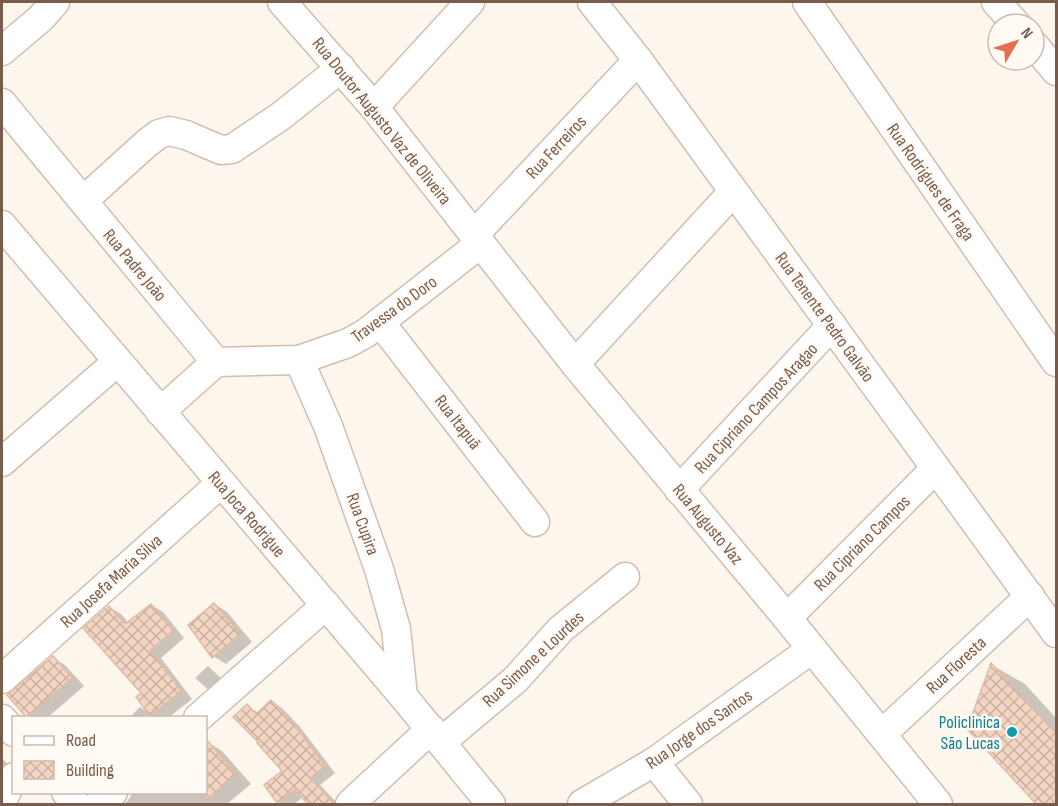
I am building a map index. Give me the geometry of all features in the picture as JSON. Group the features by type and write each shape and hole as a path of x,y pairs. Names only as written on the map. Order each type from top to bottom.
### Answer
{"street":[{"path":"2,51 41,18 55,2"},
{"name":"Rua Doutor Augusto Vaz de Oliveira","path":"282,2 374,106 477,239"},
{"path":"374,106 470,2"},
{"name":"Rua Tenente Pedro Galvão","path":"592,2 638,60 1056,633"},
{"name":"Rua Rodrigues de Fraga","path":"807,2 1056,362"},
{"path":"1046,59 1056,71"},
{"name":"Rua Ferreiros","path":"477,239 638,60"},
{"path":"83,201 159,134 170,131 221,150 232,149 281,116 341,68"},
{"name":"Rua Padre João","path":"2,103 216,362"},
{"path":"575,364 733,192"},
{"name":"Rua Joca Rodrigue","path":"4,233 326,605 491,804"},
{"name":"Travessa do Doro","path":"299,360 348,343 366,333 477,239"},
{"name":"Rua Augusto Vaz","path":"477,239 575,364 787,618 938,804"},
{"name":"Rua Itapuã","path":"380,322 535,522"},
{"name":"Rua Cipriano Campos Aragao","path":"679,490 832,325"},
{"path":"160,412 216,362 299,360"},
{"name":"Rua Cupira","path":"299,360 328,426 379,569 396,629 403,696"},
{"path":"2,462 117,362"},
{"name":"Rua Cipriano Campos","path":"787,618 936,468"},
{"name":"Rua Josefa Maria Silva","path":"2,679 221,483"},
{"name":"Rua Simone e Lourdes","path":"350,804 436,735 515,680 549,640 625,577"},
{"name":"Rua Floresta","path":"882,734 1030,596"},
{"path":"199,716 326,605"},
{"name":"Rua Jorge dos Santos","path":"582,804 654,762 812,649"},
{"path":"654,762 688,804"},
{"path":"2,801 12,781"},
{"path":"99,804 111,794"}],"building":[{"path":"214,603 240,634 212,658 188,625"},
{"path":"151,604 173,631 150,650 181,691 150,716 136,697 141,693 83,628 109,606 125,624"},
{"path":"53,656 72,678 27,716 7,695"},
{"name":"Policlinica São Lucas","path":"991,663 1056,734 1056,804 1036,804 967,729"},
{"path":"271,700 290,719 325,766 310,778 334,804 308,804 295,790 277,803 264,785 282,771 233,717 247,704 256,714"},
{"path":"207,740 236,774 206,800 207,794"}],"place":[{"name":"Policlinica São Lucas","path":"1012,732"}]}
